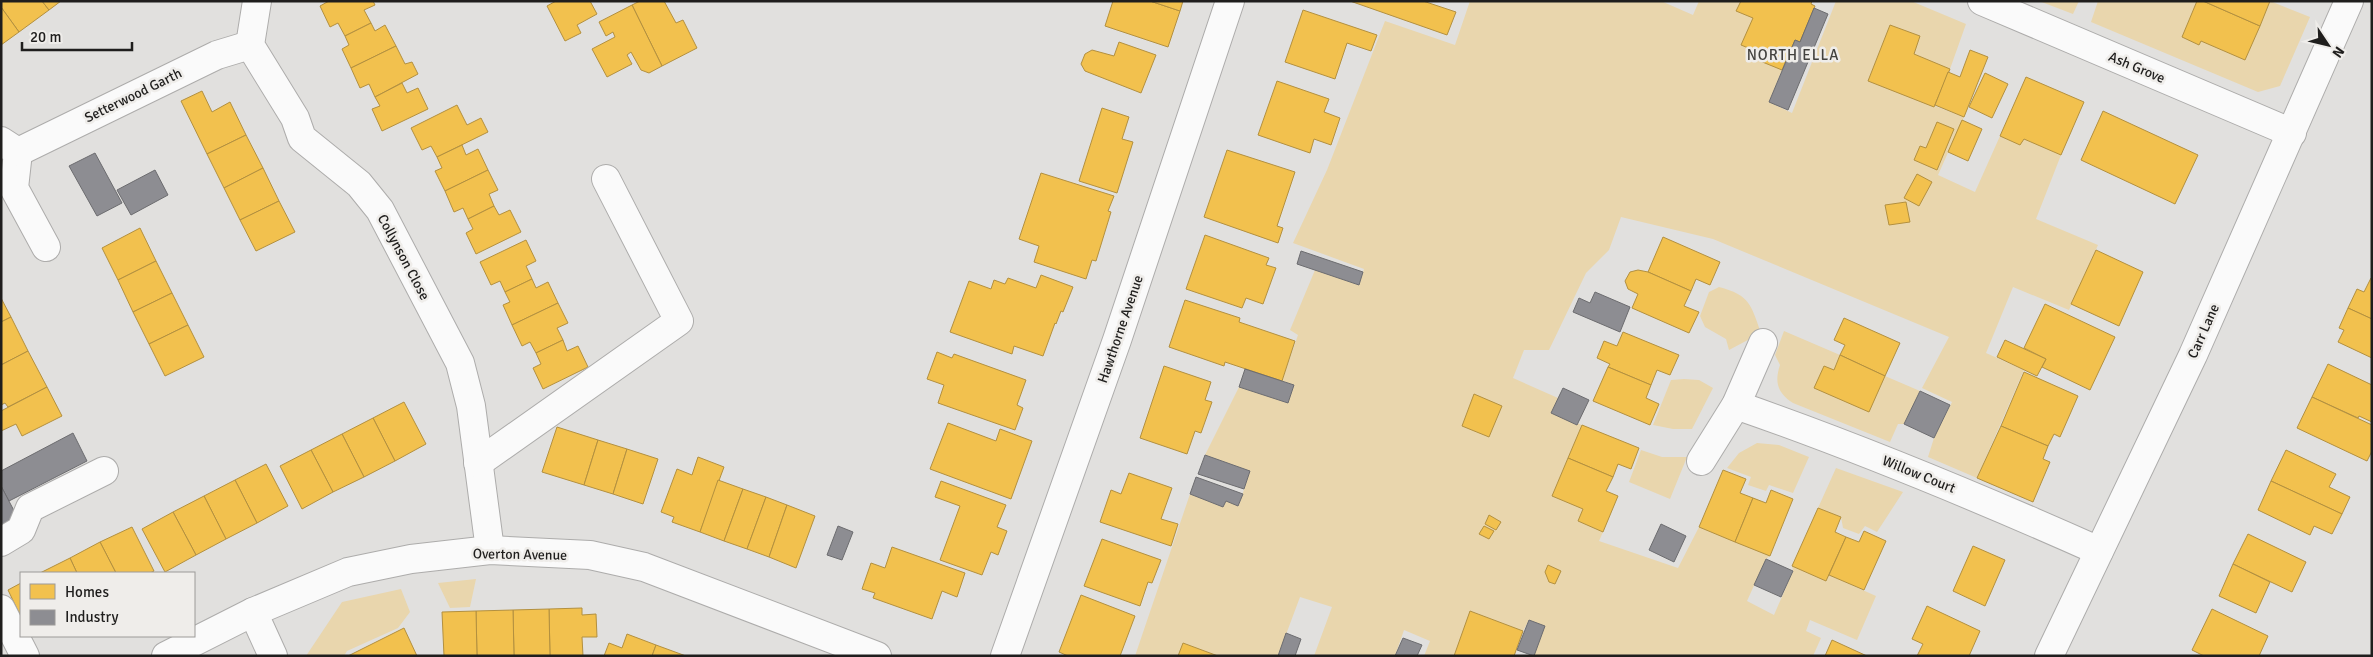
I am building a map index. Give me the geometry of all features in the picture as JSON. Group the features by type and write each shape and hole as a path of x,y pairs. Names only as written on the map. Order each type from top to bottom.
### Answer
{"street":[{"path":"250,45 256,1"},
{"name":"Hawthorne Avenue","path":"1005,656 1117,340 1230,1"},
{"name":"Ash Grove","path":"1982,1 2292,133"},
{"name":"Carr Lane","path":"2049,656 2193,355 2292,133 2348,1"},
{"name":"Setterwood Garth","path":"46,247 14,188 10,146 217,55 250,45"},
{"name":"Collynson Close","path":"250,45 295,118 302,138 359,184 380,210 460,363 471,406 490,550"},
{"path":"478,463 679,321 606,178"},
{"path":"1701,461 1736,405 1763,343"},
{"name":"Willow Court","path":"1736,405 1835,439 1925,475 2099,551"},
{"path":"1,542 21,530 30,508 104,471"},
{"name":"Overton Avenue","path":"166,656 252,612 348,572 411,559 490,550 590,555 644,567 877,656"},
{"path":"1,609 25,656"},
{"path":"252,612 273,656"}],"shaded area":[{"path":"1470,1 1661,1 1693,15 1699,1 1741,1 1737,11 1753,18 1742,45 1763,54 1760,61 1782,70 1769,102 1792,113 1836,1 1911,1 1966,24 1950,69 1914,54 1920,36 1890,25 1868,81 1964,117 1938,175 1975,192 2000,136 2020,145 2024,139 2061,155 2036,219 2098,245 2069,310 2013,287 1986,353 2024,370 1977,478 1928,457 1934,438 1952,402 1922,388 1949,337 1713,239 1621,217 1609,250 1586,273 1549,350 1524,350 1513,378 1558,398 1552,413 1582,425 1552,496 1583,509 1578,521 1603,532 1599,541 1678,568 1699,527 1770,556 1766,559 1747,601 1774,615 1793,571 1792,566 1826,581 1829,575 1876,596 1857,640 1810,620 1806,631 1821,638 1813,656 1534,656 1544,626 1529,620 1523,631 1471,611 1454,656 1424,656 1430,641 1404,630 1395,656 1314,656 1332,607 1300,597 1278,656 1218,656 1183,643 1178,656 1135,656 1190,494 1223,507 1226,501 1239,505 1250,471 1205,455 1239,387 1288,403 1294,385 1282,381 1298,335 1290,330 1315,270 1359,285 1364,269 1293,243 1327,170 1385,21 1455,45","holes":["1474,395 1502,406 1489,437 1462,426"]},
{"path":"2039,1 2079,1 2073,14"},
{"path":"2098,1 2197,1 2182,37 2199,45 2201,41 2245,60 2270,1 2310,17 2280,86 2258,92 2091,22"},
{"path":"1719,287 1737,294 1748,302 1761,333 1729,350 1726,339 1705,327 1700,316 1709,292"},
{"path":"1784,331 1840,355 1834,370 1824,366 1815,388 1869,411 1885,376 1920,391 1904,424 1898,424 1890,442 1793,403 1784,395 1779,387 1777,377 1780,365 1775,355"},
{"path":"1671,380 1699,380 1713,388 1692,429 1673,429 1653,425"},
{"path":"1757,443 1779,445 1809,457 1793,493 1769,485 1766,491 1748,485 1751,477 1727,468 1739,453"},
{"path":"1641,450 1662,457 1687,457 1670,499 1629,482"},
{"path":"1836,468 1903,492 1877,532 1865,526 1859,534 1843,528 1841,517 1818,508"},
{"path":"476,579 470,607 450,608 438,583"},
{"path":"401,589 410,612 398,628 347,651 344,656 306,656 342,602"}],"building: Homes":[{"path":"1,1 42,1 49,10 19,32 1,7"},
{"path":"42,1 61,1 49,10"},
{"path":"329,1 373,1 375,5 364,10 371,23 345,36 338,23 330,27 320,6"},
{"path":"556,1 590,1 597,14 577,25 581,33 565,41 547,6"},
{"path":"640,1 664,1 676,23 683,20 697,48 662,66 632,5"},
{"path":"1113,1 1150,1 1180,11 1168,47 1105,26"},
{"path":"1150,1 1183,1 1180,11"},
{"path":"1350,1 1423,1 1456,12 1447,35"},
{"path":"1741,1 1812,1 1811,4 1815,6 1800,42 1795,40 1782,70 1760,61 1763,54 1741,45 1753,18 1736,11"},
{"path":"2197,1 2203,1 2260,26 2245,60 2201,41 2199,45 2182,37"},
{"path":"2203,1 2270,1 2260,26"},
{"path":"632,5 662,66 649,73 641,70 631,52 627,55 632,64 607,77 592,49 615,37 613,32 606,36 599,22"},
{"path":"1,7 19,32 1,45"},
{"path":"1303,10 1377,35 1371,51 1347,43 1335,79 1285,62"},
{"path":"371,23 375,31 385,25 396,46 351,68 342,49 349,45 345,36"},
{"path":"1890,25 1920,36 1914,54 1950,69 1934,107 1868,81"},
{"path":"1119,42 1156,55 1141,93 1085,71 1081,64 1085,54 1092,50 1114,56"},
{"path":"396,46 405,64 412,62 418,74 375,97 369,84 360,88 351,68"},
{"path":"1970,50 1988,57 1964,117 1935,105 1948,72 1960,77"},
{"path":"1985,73 2008,84 1992,118 1969,107"},
{"path":"2026,77 2084,102 2061,155 2024,139 2020,145 2000,136"},
{"path":"1277,81 1329,99 1324,112 1340,118 1331,145 1314,139 1310,153 1258,135"},
{"path":"402,83 407,93 418,88 428,109 382,131 372,109 380,106 375,97"},
{"path":"202,91 212,112 230,102 246,135 207,154 181,101"},
{"path":"457,105 467,125 481,118 488,132 437,157 431,146 422,150 411,128"},
{"path":"1102,108 1129,117 1122,139 1133,142 1117,193 1079,181"},
{"path":"2103,111 2198,155 2175,204 2081,160"},
{"path":"1962,120 1982,129 1968,161 1948,152"},
{"path":"1937,122 1954,129 1937,170 1914,160 1920,146 1926,148"},
{"path":"246,135 263,168 224,188 207,154"},
{"path":"462,145 466,155 478,149 488,170 445,191 435,171 442,168 437,157"},
{"path":"1227,150 1295,172 1277,226 1283,228 1278,243 1204,217"},
{"path":"263,168 279,201 240,220 224,188"},
{"path":"488,170 498,190 489,194 494,206 468,219 463,208 454,212 445,191"},
{"path":"1041,173 1114,196 1108,211 1111,212 1096,261 1092,260 1086,279 1034,262 1039,246 1019,239"},
{"path":"1917,174 1932,182 1919,206 1904,198"},
{"path":"279,201 295,232 256,251 240,220"},
{"path":"1906,202 1910,222 1889,225 1885,205"},
{"path":"494,206 499,215 510,210 521,232 476,254 466,233 473,229 468,219"},
{"path":"140,228 156,261 118,280 102,248"},
{"path":"1205,235 1269,258 1266,265 1276,268 1263,304 1246,298 1242,308 1186,289"},
{"path":"1663,237 1720,262 1710,285 1696,279 1691,291 1648,272"},
{"path":"526,240 536,261 526,266 532,279 505,292 500,281 491,285 480,262"},
{"path":"2096,250 2143,272 2119,326 2071,304"},
{"path":"156,261 172,293 133,312 118,280"},
{"path":"1638,270 1648,272 1691,291 1684,306 1699,312 1689,333 1632,308 1638,294 1628,289 1625,281 1630,272"},
{"path":"1041,275 1073,287 1063,312 1061,311 1055,323 1043,356 1014,346 1012,354 950,332 969,281 991,289 994,280 1005,284 1008,278 1036,288"},
{"path":"2371,278 2372,319 2348,308 2357,289 2364,292"},
{"path":"532,279 536,288 548,282 558,303 512,325 503,305 510,302 505,292"},
{"path":"172,293 188,325 149,344 133,312"},
{"path":"1,298 11,317 1,322"},
{"path":"1185,300 1240,318 1239,322 1295,341 1282,381 1225,362 1224,366 1169,347"},
{"path":"558,303 568,323 557,328 563,340 536,353 530,342 522,346 512,325"},
{"path":"2045,304 2115,337 2090,390 2042,367 2046,359 2024,348"},
{"path":"2348,308 2372,319 2372,358 2338,342 2344,330 2339,328"},
{"path":"11,317 28,351 1,365 1,322"},
{"path":"1844,318 1900,343 1885,376 1840,355 1845,345 1834,340"},
{"path":"188,325 204,357 165,376 149,344"},
{"path":"1623,332 1679,355 1670,375 1657,370 1651,385 1608,367 1610,364 1597,358 1604,341 1617,346"},
{"path":"563,340 567,351 578,346 588,367 543,389 533,368 541,364 536,353"},
{"path":"2005,340 2046,359 2037,376 1997,357"},
{"path":"28,351 47,387 8,407 5,403 1,405 1,365"},
{"path":"937,352 952,358 954,354 1026,380 1017,405 1023,408 1015,430 938,403 944,385 927,379"},
{"path":"1840,355 1885,376 1869,412 1814,388 1824,366 1834,370"},
{"path":"2328,364 2372,385 2372,422 2359,416 2358,418 2312,397"},
{"path":"1164,366 1211,382 1205,400 1212,402 1201,433 1195,431 1187,454 1140,438"},
{"path":"1608,367 1651,385 1646,398 1659,404 1650,425 1593,401"},
{"path":"2024,372 2078,396 2060,437 2054,434 2048,446 2001,426"},
{"path":"47,387 62,416 22,436 16,424 1,431 1,411"},
{"path":"1474,394 1502,406 1489,437 1462,426"},
{"path":"2312,397 2372,425 2372,451 2367,461 2297,428"},
{"path":"404,402 426,444 395,461 373,418"},
{"path":"373,418 395,461 364,477 342,434"},
{"path":"948,423 996,441 1000,429 1032,441 1011,499 930,469"},
{"path":"1582,425 1639,448 1631,469 1618,464 1613,477 1568,458"},
{"path":"2001,426 2048,446 2043,459 2050,462 2033,502 1977,478"},
{"path":"557,427 598,440 584,485 542,472"},
{"path":"342,434 364,477 333,492 311,450"},
{"path":"598,440 627,449 613,494 584,485"},
{"path":"627,449 658,459 643,504 613,494"},
{"path":"311,450 333,492 302,509 280,466"},
{"path":"2286,450 2336,474 2329,487 2350,497 2342,514 2271,481"},
{"path":"698,457 724,467 700,532 672,522 674,517 661,512 677,469 692,475"},
{"path":"1568,458 1613,477 1606,491 1618,496 1603,532 1578,521 1583,509 1552,496"},
{"path":"266,464 288,506 257,523 235,480"},
{"path":"1723,470 1746,479 1740,493 1753,498 1735,542 1699,527"},
{"path":"1129,473 1172,488 1161,519 1178,524 1171,546 1100,522 1111,490 1121,494"},
{"path":"235,480 257,523 226,539 204,496"},
{"path":"718,480 743,489 724,541 700,532"},
{"path":"941,481 1006,505 997,527 1007,531 998,555 991,552 982,575 940,560 960,506 935,497"},
{"path":"2271,481 2342,514 2332,534 2314,526 2310,535 2258,510"},
{"path":"743,489 766,497 747,549 724,541"},
{"path":"1771,490 1793,499 1770,556 1735,542 1753,498 1766,503"},
{"path":"204,496 226,539 196,555 173,512"},
{"path":"766,497 787,505 769,557 747,549"},
{"path":"787,505 815,516 796,568 769,557"},
{"path":"1818,508 1841,517 1835,532 1846,537 1826,581 1792,566"},
{"path":"173,512 196,555 165,572 142,529"},
{"path":"1489,515 1501,522 1496,530 1485,524"},
{"path":"1484,526 1494,531 1489,539 1479,534"},
{"path":"132,527 154,571 115,572 100,542"},
{"path":"1864,531 1886,541 1864,590 1829,575 1846,537 1859,542"},
{"path":"2248,534 2306,562 2292,592 2233,564"},
{"path":"1102,539 1161,560 1152,583 1148,582 1140,606 1084,586"},
{"path":"100,542 115,572 77,572 70,558"},
{"path":"1973,546 2005,560 1985,606 1953,591"},
{"path":"892,547 965,573 957,597 942,591 932,619 873,598 875,593 862,589 871,563 885,568"},
{"path":"70,558 77,572 42,572"},
{"path":"2233,564 2270,582 2256,613 2219,596"},
{"path":"1548,565 1561,571 1555,584 1549,582 1545,572"},
{"path":"20,584 20,615 8,590"},
{"path":"1081,595 1135,616 1120,656 1068,656 1059,652"},
{"path":"1927,606 1980,631 1969,656 1917,656 1923,644 1912,639"},
{"path":"582,608 582,615 596,614 597,637 582,637 583,656 550,656 549,609"},
{"path":"549,609 550,656 514,656 513,610"},
{"path":"2212,609 2268,636 2259,656 2204,656 2192,650"},
{"path":"513,610 514,656 477,656 476,611"},
{"path":"476,611 477,656 444,656 442,612"},
{"path":"1470,611 1523,631 1514,656 1454,656"},
{"path":"404,628 417,656 348,656"},
{"path":"627,634 656,645 652,656 604,656 609,643 622,648"},
{"path":"1832,640 1867,656 1825,656"},
{"path":"1183,643 1218,656 1178,656"},
{"path":"656,645 686,656 652,656"}],"building: Industry":[{"path":"1814,8 1828,14 1788,110 1769,102 1795,40 1800,42"},
{"path":"95,153 122,203 97,216 69,166"},
{"path":"155,170 168,195 131,215 117,190"},
{"path":"1301,251 1363,272 1359,285 1297,264"},
{"path":"1595,292 1630,307 1620,332 1573,312 1579,298 1590,303"},
{"path":"1245,369 1294,385 1288,403 1239,387"},
{"path":"1563,388 1589,400 1577,425 1551,413"},
{"path":"1920,391 1950,405 1934,438 1904,424"},
{"path":"73,433 87,461 9,501 1,486 1,471"},
{"path":"1205,455 1250,471 1244,489 1198,474"},
{"path":"1196,477 1243,494 1238,506 1226,501 1223,507 1190,494"},
{"path":"1,486 20,522 1,532"},
{"path":"1661,524 1686,536 1674,562 1649,550"},
{"path":"838,526 853,532 842,560 827,555"},
{"path":"1766,559 1793,571 1781,597 1754,585"},
{"path":"1529,620 1545,626 1534,656 1517,650"},
{"path":"1286,633 1301,639 1295,656 1278,656"},
{"path":"1403,638 1422,645 1417,656 1395,656"}],"district":[{"name":"NORTH ELLA","path":"1793,55"}]}
